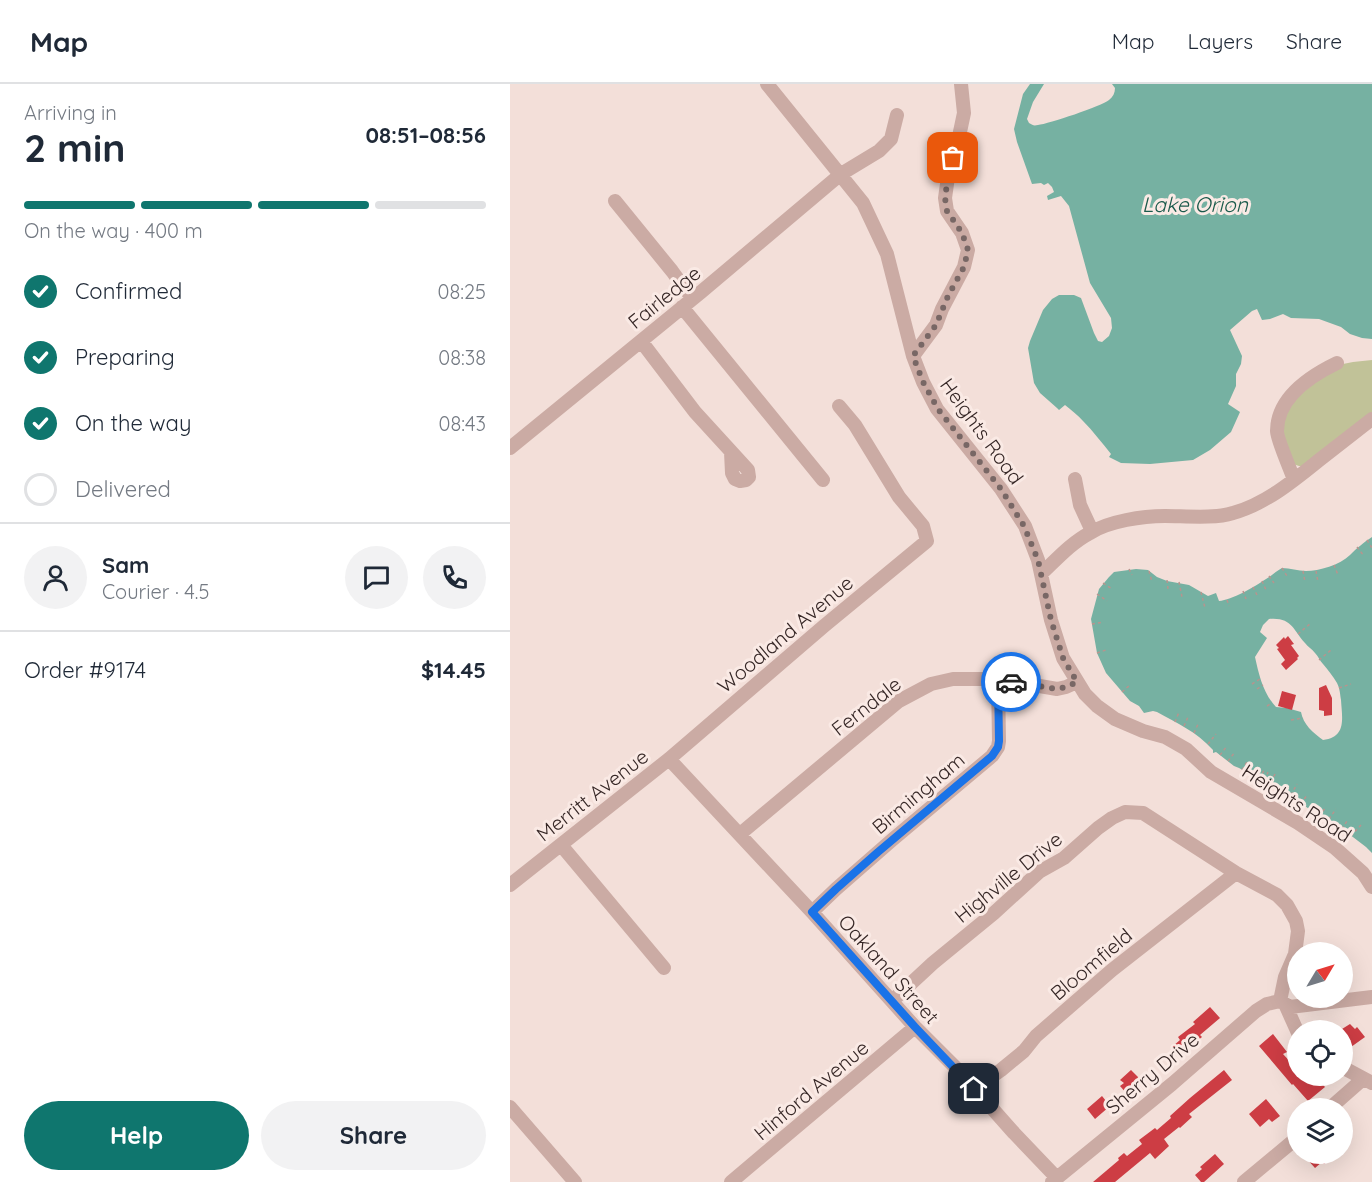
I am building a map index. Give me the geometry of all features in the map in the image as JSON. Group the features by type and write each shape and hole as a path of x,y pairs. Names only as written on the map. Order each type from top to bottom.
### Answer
{"street":[{"name":"Heights Road","path":"767,84 863,203 887,254 913,356 923,382 938,409 1001,489 1024,526 1034,548 1051,620 1063,658 1085,694 1096,706 1115,718 1143,731 1164,737 1186,750 1211,772 1298,823 1335,848 1363,873 1372,887"},
{"path":"913,356 936,325 946,300 964,267 968,250 962,233 947,211 945,198 949,170 964,113 961,84"},
{"name":"Fairledge","path":"510,448 688,303 841,174 879,151 891,139 897,115"},
{"path":"615,201 672,271 688,303 823,480"},
{"path":"641,341 695,412 730,452"},
{"path":"1294,480 1277,432 1282,405 1295,391 1321,371 1337,363"},
{"name":"Woodland Avenue","path":"669,759 816,632 927,541 923,526 899,497 855,425 839,406"},
{"path":"1041,574 1072,545 1092,531 1139,518 1231,514 1255,505 1294,480 1372,419"},
{"path":"1075,478 1080,505 1092,531"},
{"name":"Ferndale","path":"740,834 899,701 931,684 952,680 998,680 1057,689 1077,682"},
{"name":"Birmingham","path":"812,912 884,847 992,756 999,741 998,680"},
{"name":"Oakland Street","path":"669,759 974,1089 1054,1180"},
{"name":"Merritt Avenue","path":"510,885 669,759"},
{"name":"Highville Drive","path":"892,1001 1039,872 1064,858 1098,828 1125,812 1143,813 1236,873"},
{"path":"561,844 664,968"},
{"path":"1236,873 1276,895 1287,905 1296,921 1298,931 1295,954 1285,977 1283,1003 1292,1020"},
{"name":"Bloomfield","path":"974,1089 1024,1051 1036,1036 1112,969 1236,873"},
{"path":"1372,987 1372,997"},
{"name":"Sherry Drive","path":"1054,1180 1267,1004 1283,1003 1290,1007 1372,997"},
{"name":"Hinford Avenue","path":"731,1182 915,1027"},
{"path":"1344,1098 1367,1081 1353,1073"},
{"path":"510,1107 575,1182"},
{"path":"1244,1182 1287,1146"}],"path":[{"path":"1367,540 1372,548"},
{"path":"1358,547 1364,556"},
{"path":"1334,565 1338,575"},
{"path":"1282,568 1287,576"},
{"path":"1129,569 1132,575"},
{"path":"1149,571 1152,582"},
{"path":"1303,571 1305,582"},
{"path":"1316,571 1318,582"},
{"path":"1269,576 1274,584"},
{"path":"1167,580 1168,590"},
{"path":"1262,581 1266,590"},
{"path":"1179,582 1182,597"},
{"path":"1103,583 1112,589"},
{"path":"1253,587 1257,595"},
{"path":"1243,591 1246,599"},
{"path":"1201,592 1205,608"},
{"path":"1097,594 1107,601"},
{"path":"1227,600 1229,606"},
{"path":"1092,624 1103,622"},
{"path":"1298,634 1311,623"},
{"path":"1097,653 1106,650"},
{"path":"1319,660 1332,650"},
{"path":"1252,684 1260,680"},
{"path":"1339,688 1351,684"},
{"path":"1122,692 1130,685"},
{"path":"1257,689 1263,685"},
{"path":"1267,706 1272,703"},
{"path":"1175,722 1179,712"},
{"path":"1184,726 1188,717"},
{"path":"1293,720 1303,718"},
{"path":"1194,733 1199,722"},
{"path":"1208,744 1216,734"},
{"path":"1220,755 1227,746"},
{"path":"1228,761 1235,752"},
{"path":"1242,770 1246,762"},
{"path":"1256,777 1260,768"},
{"path":"1260,779 1264,770"},
{"path":"1265,780 1268,772"},
{"path":"1272,782 1275,774"},
{"path":"1290,795 1297,784"},
{"path":"1301,804 1307,795"},
{"path":"1319,816 1326,807"},
{"path":"1329,819 1336,809"},
{"path":"1342,829 1347,821"},
{"path":"1351,836 1361,825"}],"green space":[{"path":"1372,360 1372,413 1304,466 1293,464 1281,434 1286,405 1338,365"}],"water":[{"name":"Lake Orion","path":"1030,84 1044,84 1033,102 1027,119 1029,123 1035,125 1063,118 1104,103 1114,93 1115,88 1112,84 1372,84 1372,339 1350,334 1341,327 1319,319 1291,318 1283,314 1262,320 1257,309 1252,311 1230,330 1242,356 1236,374 1236,386 1228,404 1240,412 1231,432 1210,450 1193,460 1150,464 1121,463 1109,457 1111,454 1079,417 1065,405 1059,410 1040,393 1034,383 1028,348 1043,310 1052,299 1059,295 1074,295 1081,298 1098,341 1102,342 1109,336 1112,328 1111,318 1090,283 1069,206 1061,196 1048,200 1047,196 1054,192 1048,183 1032,184 1017,142 1014,129 1023,94"},
{"path":"1372,537 1372,853 1328,818 1321,820 1272,782 1258,778 1234,766 1216,752 1213,753 1207,743 1187,728 1157,712 1144,713 1139,706 1130,701 1106,673 1097,653 1091,619 1099,589 1114,572 1148,570 1157,577 1189,585 1208,596 1216,593 1219,601 1243,593 1282,568 1311,571 1335,564 1346,559","holes":["1269,619 1277,619 1291,625 1337,683 1342,720 1340,731 1331,738 1323,740 1316,734 1306,724 1301,712 1276,707 1265,690 1255,657 1267,638 1260,632 1263,625"]}],"building":[{"path":"1288,636 1299,656 1286,670 1281,664 1285,660 1276,645"},
{"path":"1326,685 1332,698 1332,715 1324,716 1324,711 1319,710 1319,688"},
{"path":"1282,691 1296,695 1292,710 1278,706"},
{"path":"1210,1007 1220,1018 1180,1055 1173,1046 1180,1040 1178,1037 1195,1024 1193,1022"},
{"path":"1353,1027 1355,1029 1357,1027 1365,1037 1353,1046"},
{"path":"1273,1034 1287,1052 1283,1054 1287,1058 1287,1079 1259,1046"},
{"path":"1131,1070 1141,1080 1127,1094 1120,1086 1124,1083 1120,1080"},
{"path":"1224,1070 1232,1080 1189,1114 1192,1117 1164,1139 1169,1146 1155,1159 1150,1153 1115,1182 1093,1182 1124,1153 1127,1156 1142,1144 1139,1140 1155,1128 1157,1130 1190,1098"},
{"path":"1295,1086 1325,1087 1312,1098 1305,1098"},
{"path":"1102,1096 1110,1106 1095,1119 1087,1109"},
{"path":"1266,1099 1280,1116 1272,1122 1269,1119 1260,1127 1249,1114"},
{"path":"1215,1154 1224,1164 1204,1182 1201,1182 1195,1175 1202,1169 1200,1167"}],"way so far":[{"path":"953,158 945,198 947,211 962,233 968,250 964,267 954,283 936,325 913,356 923,382 938,409 1001,489 1024,526 1038,560 1046,602 1063,658 1077,682 1057,689 1011,682"}],"route":[{"path":"974,1089 812,912 878,852 992,756 999,741 998,680 1011,682"}]}
